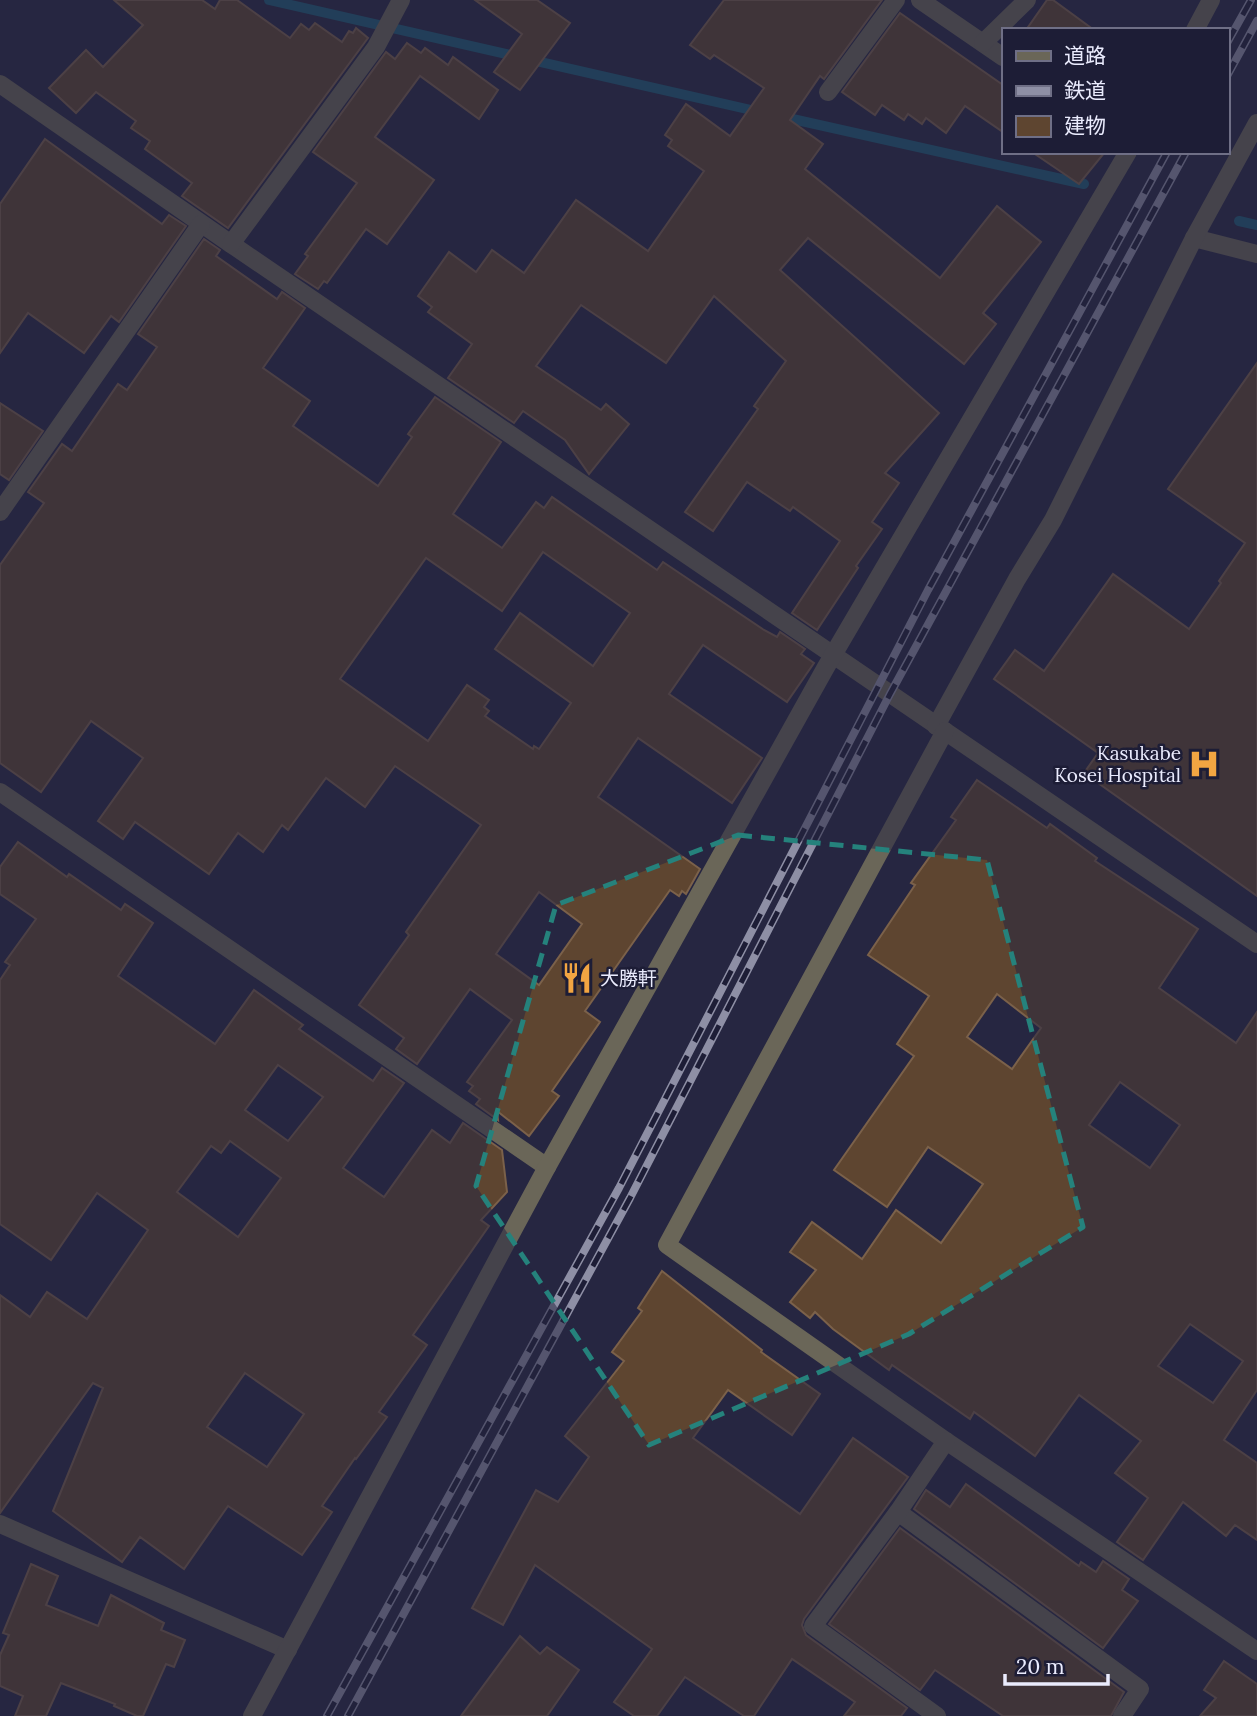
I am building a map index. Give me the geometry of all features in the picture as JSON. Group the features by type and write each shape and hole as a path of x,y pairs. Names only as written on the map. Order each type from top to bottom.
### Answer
{"street":[{"path":"828,92 896,0"},
{"path":"920,0 1002,56"},
{"path":"983,43 1027,0"},
{"path":"1196,28 1211,0"},
{"path":"230,244 376,47 399,3"},
{"path":"0,84 230,244 1257,944"},
{"path":"1257,123 1194,238 1053,520 1017,579 941,729 667,1245 946,1441 1257,1651"},
{"path":"252,1716 547,1167 833,654 1127,154"},
{"path":"0,512 201,224"},
{"path":"1194,238 1257,254"},
{"path":"0,792 547,1167"},
{"path":"937,1716 813,1626 898,1512 946,1441"},
{"path":"898,1512 1140,1689 1122,1716"},
{"path":"0,1524 288,1650"}],"highlighted area":[{"path":"738,835 987,860 1083,1227 909,1334 649,1445 476,1186 556,905"}],"building":[{"path":"114,0 202,0 215,9 220,0 237,0 290,38 301,24 309,30 315,23 342,42 349,31 353,33 356,28 368,38 228,228 182,196 192,183 145,149 150,141 131,128 136,121 96,92 76,113 49,88 86,50 103,67 143,25"},
{"path":"475,0 537,0 570,23 520,90 494,72 522,34"},
{"path":"724,0 882,0 824,79 820,76 790,120 823,144 805,169 940,278 997,206 1041,242 983,313 996,324 964,364 808,238 780,270 939,413 885,473 899,483 872,522 882,529 817,630 792,613 840,541 793,507 790,511 747,482 713,531 685,512 758,409 754,406 786,361 714,296 666,363 581,305 536,366 601,410 606,404 629,424 589,474 565,440 523,411 514,423 448,378 472,344 428,312 432,307 418,296 449,252 476,272 492,250 524,273 576,200 648,251 704,171 668,146 672,140 665,135 686,104 730,136 764,88 714,55 710,59 690,45"},
{"path":"1047,0 1053,0 1091,28 1027,28"},
{"path":"900,13 1002,84 1002,131 965,106 946,133 926,118 922,124 908,114 904,120 882,105 875,115 842,92"},
{"path":"407,43 421,53 425,48 448,65 453,57 498,90 479,119 420,76 375,137 434,180 387,244 366,229 327,283 324,281 318,289 295,274 308,256 305,254 357,183 313,152 386,52 395,59"},
{"path":"45,139 162,224 169,215 186,226 119,322 111,316 84,353 28,313 0,353 0,204"},
{"path":"1035,154 1103,154 1079,184"},
{"path":"204,239 220,250 216,256 277,299 282,292 305,308 263,368 310,401 293,426 378,486 412,437 408,434 435,397 501,442 453,514 502,548 536,502 544,508 552,497 657,570 663,562 764,630 777,637 780,632 805,649 801,654 814,663 787,702 703,645 669,694 762,758 732,803 638,738 598,797 700,869 686,894 682,891 679,896 670,890 585,1011 600,1022 552,1091 559,1096 529,1136 497,1111 498,1120 476,1104 480,1099 469,1091 473,1086 467,1082 512,1020 470,989 417,1064 396,1049 404,1038 359,1005 409,935 406,932 481,825 395,766 365,807 326,778 288,830 282,825 263,852 238,833 209,874 135,822 123,839 98,821 143,758 91,721 41,792 0,763 0,565 44,503 28,492 62,444 72,451 118,384 127,390 157,347 138,334","holes":["543,552 630,613 593,666 520,613 495,649 571,703 539,749 534,746 533,749 485,716 489,711 484,707 489,700 467,685 428,741 340,679 426,558 502,611","539,892 582,924 539,985 496,954"]},
{"path":"1257,363 1257,896 1084,773 1098,753 994,679 1015,650 1044,671 1113,574 1189,629 1245,543 1168,489"},
{"path":"0,403 43,431 9,480 0,474"},
{"path":"977,780 1047,828 1050,824 1097,858 1095,861 1198,929 1159,988 1236,1043 1257,1012 1257,1390 1224,1440 1257,1463 1257,1540 1235,1525 1226,1536 1183,1502 1143,1560 1117,1542 1148,1498 1115,1473 1141,1441 1079,1395 1035,1456 974,1412 970,1419 892,1365 889,1370 833,1329 815,1312 810,1318 790,1302 816,1270 790,1252 812,1222 862,1259 896,1210 941,1243 983,1184 928,1147 887,1207 834,1170 914,1056 897,1044 929,996 868,955 915,885 911,883 956,820 951,817","holes":["997,994 1041,1028 1012,1069 967,1037","1120,1082 1180,1125 1150,1168 1089,1125","1190,1324 1243,1361 1213,1403 1158,1366"]},
{"path":"18,842 67,877 69,874 121,910 125,904 153,923 118,976 215,1044 254,990 303,1025 299,1029 373,1081 382,1068 404,1083 343,1168 384,1197 432,1130 450,1143 463,1123 502,1150 507,1192 481,1220 489,1226 413,1335 427,1345 379,1412 387,1417 322,1506 332,1512 302,1555 228,1506 184,1569 140,1537 122,1562 53,1511 103,1388 93,1383 0,1513 0,1295 30,1317 47,1292 87,1319 148,1230 97,1193 51,1260 0,1224 0,980 10,965 5,962 36,919 0,894 0,867","holes":["278,1065 323,1097 288,1141 245,1110","230,1141 281,1178 238,1237 177,1192 211,1146 221,1153","245,1373 304,1414 267,1467 207,1427"]},
{"path":"662,1271 762,1350 761,1352 820,1394 792,1435 728,1390 693,1438 800,1514 853,1438 908,1477 802,1625 806,1635 907,1708 901,1716 844,1716 855,1702 792,1659 754,1716 744,1716 685,1677 657,1716 634,1716 614,1702 652,1649 535,1565 503,1625 472,1608 536,1490 558,1502 589,1457 565,1436 624,1361 612,1352 642,1311 638,1308"},
{"path":"966,1484 1079,1566 1081,1562 1096,1572 1103,1561 1129,1579 1122,1590 1138,1601 1103,1648 914,1509 926,1490 950,1507"},
{"path":"900,1528 1124,1692 1111,1716 1003,1716 935,1670 920,1690 829,1624"},
{"path":"31,1564 58,1576 46,1605 98,1626 111,1595 164,1623 161,1630 185,1640 174,1667 166,1664 143,1716 137,1716 114,1706 115,1704 61,1683 46,1716 15,1716 23,1696 0,1686 0,1655 9,1635 3,1633"},
{"path":"520,1636 540,1654 547,1647 579,1670 547,1716 461,1716"},
{"path":"1224,1661 1257,1684 1257,1716 1200,1716 1216,1698 1204,1690"}],"waterway":[{"path":"269,0 760,112"},
{"path":"779,116 1084,184"},
{"path":"1239,221 1257,225"}],"railway":[{"path":"1229,39 1251,0"},
{"path":"1229,72 1257,21"},
{"path":"327,1716 619,1188 928,590 1166,154"},
{"path":"348,1716 630,1198 890,694 1185,154"}],"place":[{"name":"Kasukabe Kosei Hospital","path":"1204,764"},
{"name":"大勝軒","path":"577,978"}]}
